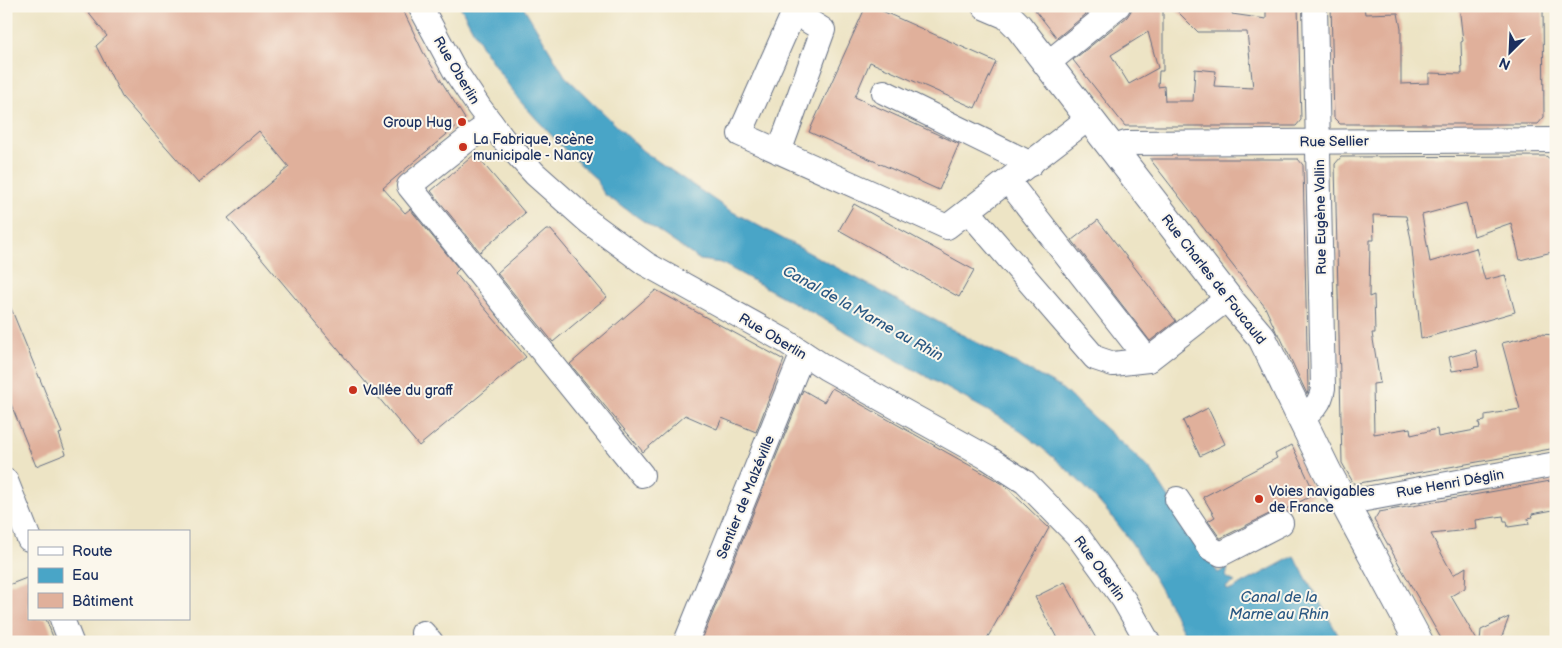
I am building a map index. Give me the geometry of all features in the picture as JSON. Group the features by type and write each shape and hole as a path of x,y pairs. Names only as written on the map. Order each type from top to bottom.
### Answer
{"main road":[{"name":"Rue Charles de Foucauld","path":"986,6 1006,15 1018,26 1228,298 1262,338 1327,471 1419,642"}],"street":[{"name":"Rue Oberlin","path":"420,6 455,72 503,139 535,174 589,222 646,264 785,341 826,368 988,458 1024,482 1077,535 1124,600 1148,642"},
{"path":"1048,63 1118,6"},
{"name":"Rue Eugène Vallin","path":"1301,418 1315,408 1322,398 1323,388 1315,6"},
{"path":"779,152 823,30 794,12 740,134 779,152 947,227 1089,118"},
{"path":"884,92 1031,164"},
{"path":"491,123 410,186 642,475"},
{"name":"Rue Sellier","path":"1112,148 1126,144 1556,140"},
{"path":"1008,181 1148,360"},
{"path":"968,211 1095,358 1113,364 1148,360 1228,298"},
{"name":"Sentier de Malzéville","path":"686,642 803,353"},
{"name":"Rue Henri Déglin","path":"1344,503 1556,464"},
{"path":"6,481 28,536"},
{"path":"1178,499 1210,548 1220,554 1281,522"},
{"path":"62,620 71,642"}],"water":[{"name":"Canal de la Marne au Rhin","path":"460,6 523,6 565,76 643,151 729,210 1060,387 1151,470 1218,573 1228,567 1226,577 1235,582 1226,587 1227,590 1231,590 1294,556 1342,642 1189,642 1158,584 1117,523 1084,486 1046,451 1006,421 816,315 721,263 700,260 604,194 596,179 564,149 519,100 482,47"}],"building":[{"path":"83,6 401,6 423,52 465,119 383,188 405,213 410,209 459,269 455,273 526,357 419,446 228,218 289,167 259,131 198,183 122,97 96,46 107,36"},
{"path":"866,6 871,6 996,62 975,108 870,62 855,97 959,144 939,190 809,132"},
{"path":"1032,6 1096,6 1057,38"},
{"path":"1131,6 1163,6 1163,71 1159,71 1158,87 1164,86 1165,101 1193,101 1195,69 1216,71 1214,86 1253,88 1247,32 1198,32 1172,6 1234,6 1232,14 1266,19 1266,6 1298,6 1301,120 1296,126 1125,126 1073,60 1127,17 1131,11","holes":["1148,32 1158,68 1129,84 1111,55"]},
{"path":"1331,6 1364,6 1365,14 1398,13 1401,29 1401,84 1429,83 1429,73 1462,74 1461,42 1463,41 1459,6 1543,6 1544,117 1538,124 1340,124 1334,118"},
{"path":"475,154 525,213 480,252 431,191"},
{"path":"1546,156 1553,161 1556,171 1556,251 1520,260 1511,223 1474,236 1466,203 1422,215 1430,262 1476,248 1485,280 1505,275 1515,312 1421,339 1411,239 1406,216 1373,215 1374,240 1370,240 1369,297 1374,295 1375,333 1372,333 1380,383 1373,384 1374,434 1410,428 1411,435 1437,429 1438,437 1480,428 1479,422 1485,421 1485,415 1520,409 1502,343 1540,334 1556,335 1556,448 1354,484 1342,463 1335,164 1341,157"},
{"path":"1150,159 1298,159 1303,165 1307,394 1265,307"},
{"path":"854,204 974,270 959,297 839,230"},
{"path":"1098,220 1176,321 1150,341 1072,240"},
{"path":"546,230 551,230 607,297 553,342 497,273"},
{"path":"656,290 784,360 756,432 722,418 717,429 685,415 643,452 570,364"},
{"path":"6,296 62,433 59,434 66,454 36,466 6,392"},
{"path":"1476,350 1479,367 1452,371 1449,357"},
{"path":"832,388 1003,484 1049,528 985,642 701,642 803,390 824,402"},
{"path":"1208,408 1225,444 1200,456 1183,421"},
{"name":"Voies navigables de France","path":"1292,445 1315,494 1220,538 1208,521 1215,517 1203,497 1277,458 1275,454"},
{"path":"1556,480 1556,499 1552,500 1553,510 1532,514 1533,517 1528,518 1529,524 1508,527 1507,521 1504,521 1503,516 1476,520 1477,529 1431,534 1453,575 1466,567 1465,588 1451,596 1478,642 1443,642 1374,520 1379,512"},
{"path":"28,577 28,620 46,620 55,642 6,642 6,586"},
{"path":"1065,582 1098,642 1059,642 1035,597"},
{"path":"1509,617 1500,642 1480,642 1481,630"}],"place":[{"name":"Group Hug","path":"462,122"},
{"name":"La Fabrique, scène municipale - Nancy","path":"463,147"},
{"name":"Vallée du graff","path":"353,390"},
{"name":"Voies navigables de France","path":"1259,499"}]}
